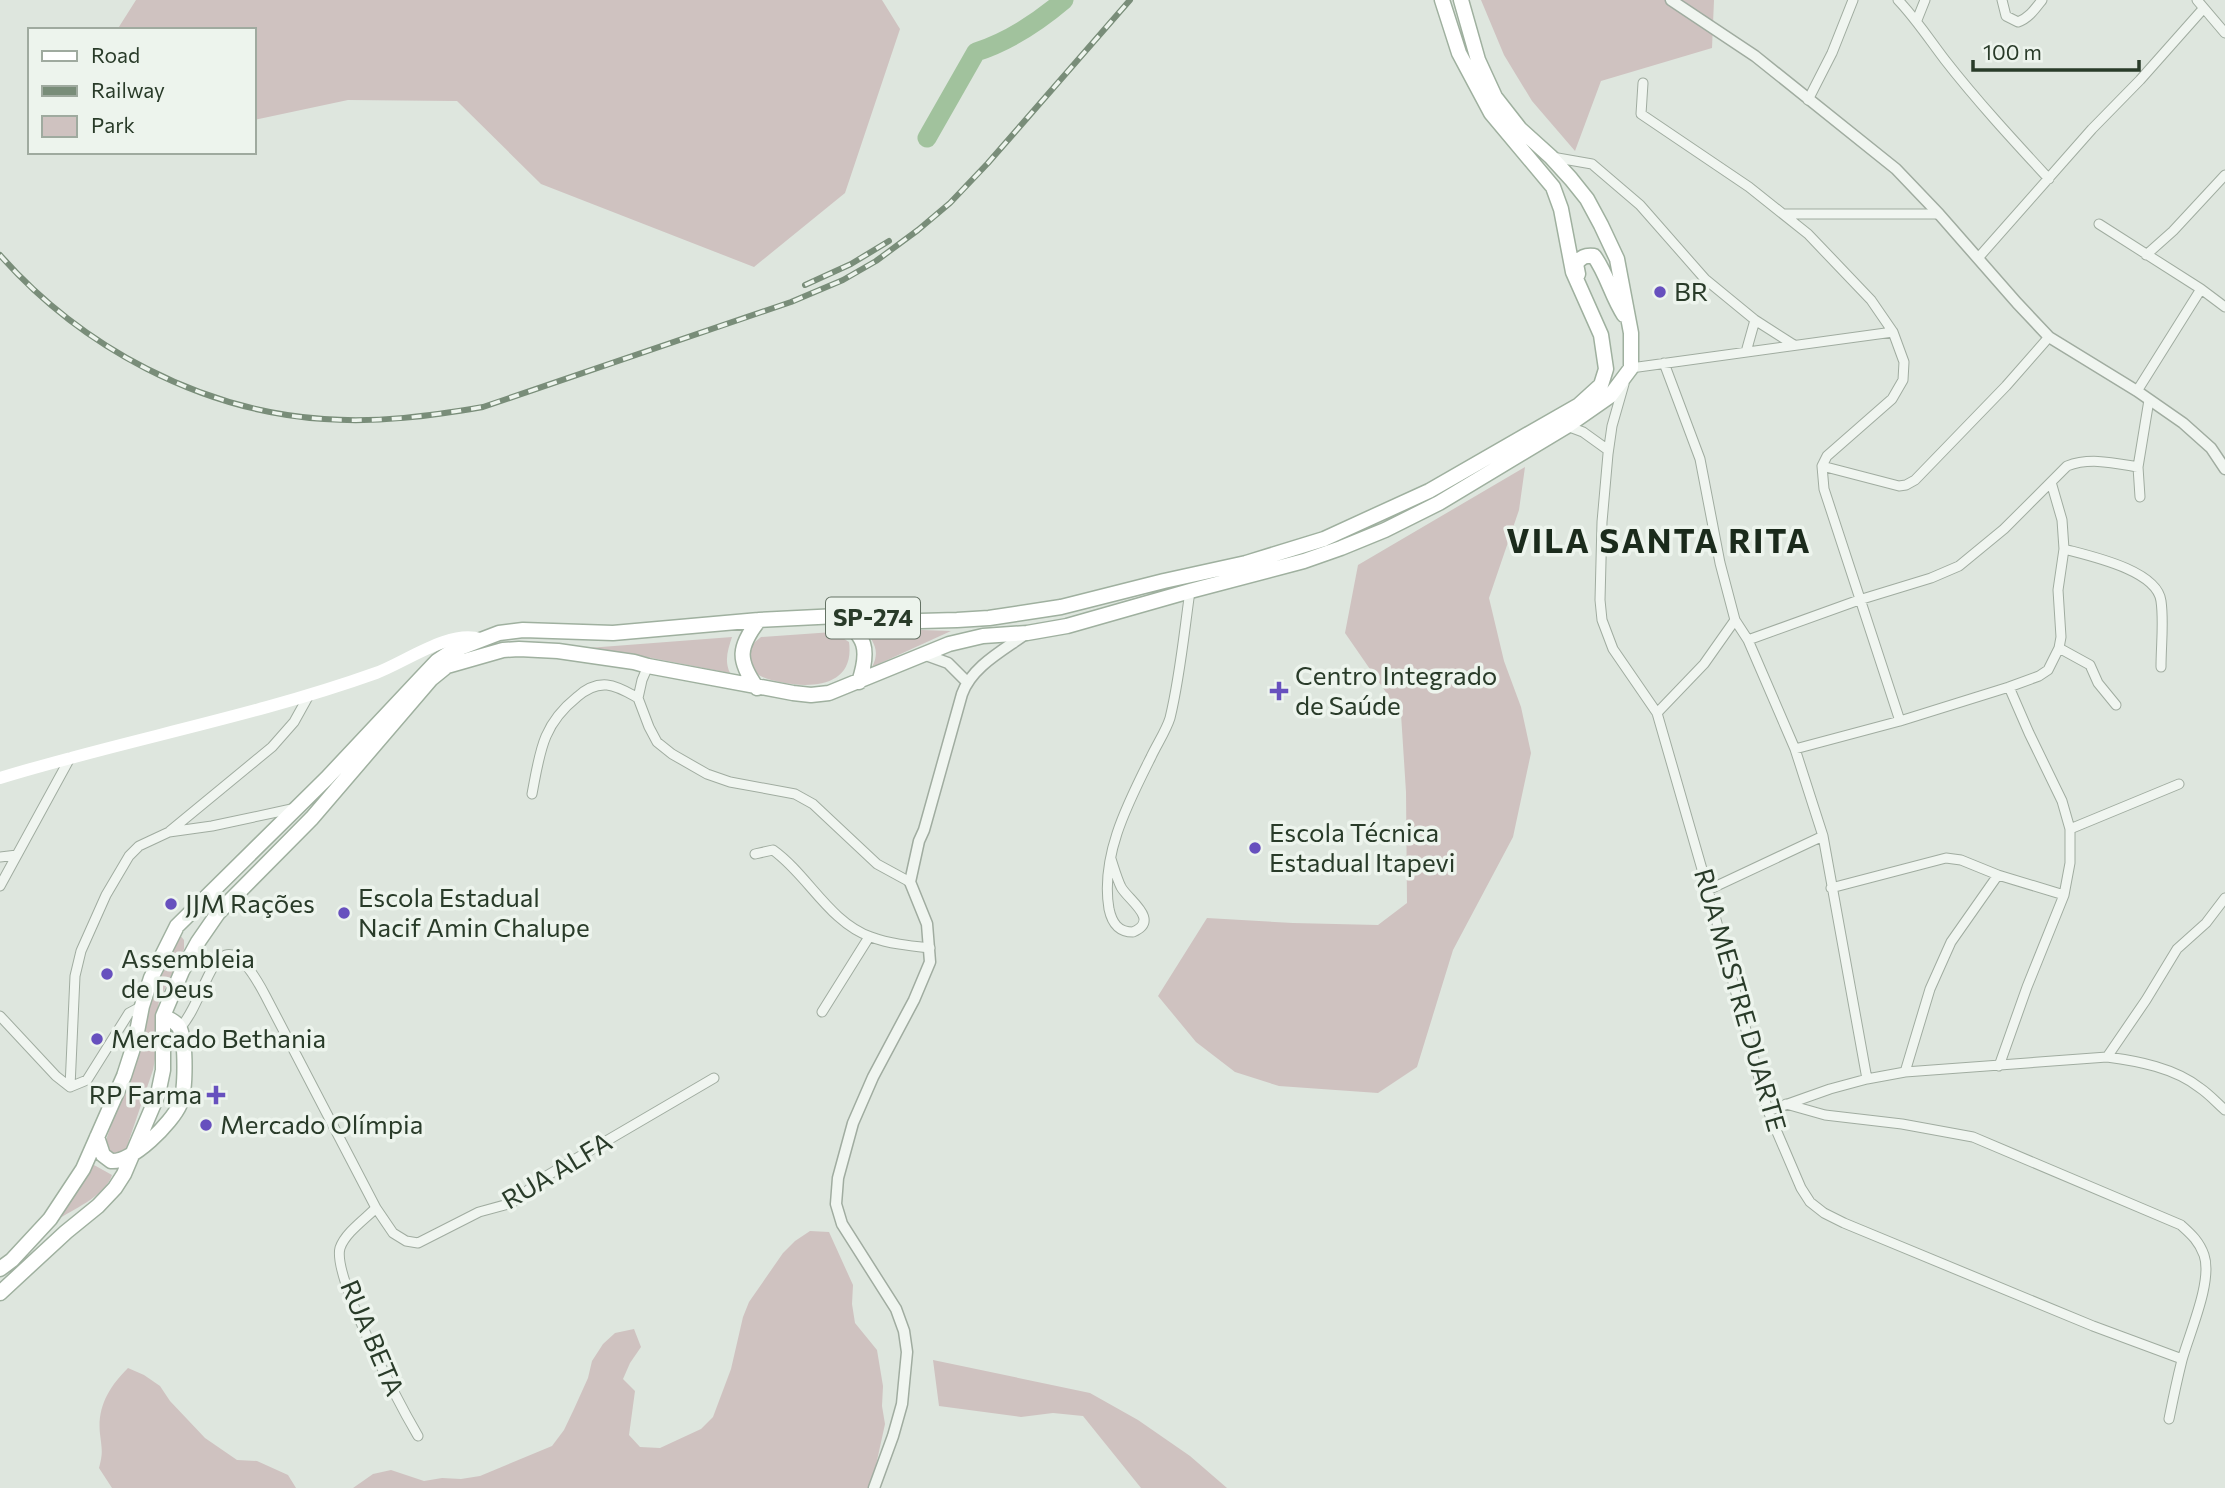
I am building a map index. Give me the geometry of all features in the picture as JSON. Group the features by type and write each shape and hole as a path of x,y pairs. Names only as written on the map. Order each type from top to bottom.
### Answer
{"main road":[{"name":"SP-274","path":"0,1269 12,1260 50,1219 83,1170 124,1076 151,978 177,926 298,807 437,661 453,651 499,633 523,630 613,633 838,616 920,621 957,620 1061,607 1246,564 1324,539 1429,491 1569,412 1594,394 1601,385 1606,369 1601,335 1573,272 1561,209 1553,187 1491,113 1459,53 1442,0"},
{"path":"1461,0 1478,60 1495,97 1520,129 1551,157 1579,189 1601,225 1616,259 1631,333 1628,373"},
{"path":"1588,310 1588,301 1575,267 1579,259 1587,255 1594,256 1599,263 1615,302 1628,322"},
{"name":"SP-274","path":"0,1293 107,1197 124,1174 158,1094 163,1070 163,1016 173,989 198,942 218,913 312,818 431,679 447,666 503,650 558,651 634,662 757,688 811,695 829,692 859,682 938,647 984,636 1027,633 1067,626 1304,561 1385,530 1439,503 1567,426 1610,396 1628,373"},
{"path":"838,616 855,628 862,637 866,654 859,682"},
{"path":"757,688 744,666 742,646 759,620"},
{"path":"0,778 71,756 309,695 375,673 449,640 472,636 480,639"},
{"path":"400,662 415,671 419,680"},
{"path":"177,926 191,932 198,942"},
{"path":"97,1138 103,1155 118,1162 131,1156 164,1126 179,1108 183,1080 180,1028 163,1016"},
{"path":"163,1047 183,1080"}],"street":[{"path":"1671,0 1755,56 1896,169 1979,257 2049,337 2183,423 2211,448 2225,468"},
{"path":"1808,100 1832,53 1853,0"},
{"path":"1898,0 1917,20 1960,77 2049,179"},
{"path":"1917,20 1925,0"},
{"path":"2002,0 2006,16 2018,22 2025,20 2042,0"},
{"path":"2197,0 2225,33"},
{"path":"1979,257 2203,9"},
{"path":"1643,83 1641,114 1749,187 1808,234 1871,300 1893,332 1904,362 1903,380 1892,399 1827,456 1822,466 1824,489 1900,721"},
{"path":"1551,157 1592,164 1640,205 1705,279 1755,320 1794,345"},
{"path":"2146,255 2173,231 2225,175"},
{"path":"1784,214 1939,214"},
{"path":"2099,224 2225,307"},
{"path":"2137,391 2201,289"},
{"path":"1746,352 1755,320"},
{"path":"1628,373 1664,363 1893,332"},
{"path":"1822,466 1899,485 1915,480 2006,386 2049,337"},
{"path":"1664,363 1700,459 1720,563 1735,620 1748,640 1795,750 1823,836 1867,1079"},
{"name":"RUA MESTRE DUARTE","path":"1628,373 1615,412 1608,450 1602,535 1602,620 1613,649 1657,713 1768,1111 1801,1188 1810,1202 1844,1223 2093,1326 2182,1359"},
{"path":"2140,497 2138,467 2149,400"},
{"path":"1567,426 1583,432 1608,450"},
{"path":"1748,640 1959,566 2004,529 2067,466 2080,461 2099,461 2138,467"},
{"path":"1795,750 2009,687 2048,670 2059,648 2061,637 2058,590 2064,549 2062,520 2051,482"},
{"path":"2064,549 2119,566 2155,585 2161,599 2161,667"},
{"path":"1111,859 1122,888 1142,912 1142,926 1133,932 1121,930 1111,919 1107,897 1111,859 1115,837 1127,807 1169,720 1190,591"},
{"path":"1657,713 1704,664 1735,620"},
{"path":"874,1488 902,1404 907,1352 904,1331 896,1309 842,1224 836,1204 838,1178 853,1123 930,962 927,924 910,882 919,841 966,681 1027,633"},
{"path":"2059,648 2090,665 2098,683 2116,705"},
{"path":"923,654 948,663 966,681"},
{"path":"648,666 638,698 657,742 707,774 730,782 795,794 813,804 877,864 910,882"},
{"path":"532,794 544,740 551,722 566,706 596,685 617,687 638,698"},
{"path":"1999,1066 2064,895 2070,863 2070,829 2062,801 2028,733 2009,687"},
{"path":"69,1087 75,976 81,951 106,895 129,856 139,846 169,832 272,747 293,722 309,695"},
{"path":"0,886 71,756"},
{"path":"2070,829 2179,784"},
{"path":"169,832 212,826 298,807"},
{"path":"1708,890 1823,836"},
{"path":"755,854 773,850 801,875 829,908 869,937 930,948"},
{"path":"0,857 17,855"},
{"path":"1831,888 1946,858 1961,860 1997,875 2064,895"},
{"path":"1905,1072 1930,989 1951,942 1997,875"},
{"path":"2107,1057 2177,949 2206,923 2225,898"},
{"path":"822,1012 869,937"},
{"name":"RUA ALFA","path":"180,1028 189,1017 211,967 219,958 233,956 247,965 376,1208 393,1233 406,1241 418,1243 479,1212 512,1203 543,1178 714,1078"},
{"path":"69,1087 87,1080 129,1013 142,1006"},
{"path":"0,1016 69,1087"},
{"path":"1768,1111 1867,1079 1905,1072 2107,1057 2140,1061 2162,1069 2199,1086 2225,1110"},
{"path":"1786,1104 1825,1115 1902,1124 1973,1137 2180,1225 2196,1238 2205,1257 2205,1278 2198,1312 2182,1359 2169,1419"},
{"name":"RUA BETA","path":"376,1208 343,1241 339,1257 351,1296 375,1355 418,1436"}],"green space":[{"path":"136,0 882,0 900,29 845,193 754,267 541,184 457,101 348,100 256,120 256,28 118,28"},
{"path":"1481,0 1714,0 1712,48 1601,81 1575,151 1532,101 1504,55"},
{"path":"1525,467 1519,510 1489,598 1504,661 1521,707 1531,753 1513,837 1453,950 1417,1067 1378,1093 1279,1086 1235,1072 1196,1042 1158,996 1207,918 1378,925 1407,903 1406,792 1401,714 1345,633 1358,565"},
{"path":"863,628 951,631 872,667 876,651"},
{"path":"833,632 849,642 849,657 845,668 829,681 805,685 780,682 760,676 751,666 750,646 761,637"},
{"path":"732,637 727,660 730,673 588,648"},
{"path":"179,934 184,940 184,949 159,1001 153,1070 126,1149 122,1153 112,1154 106,1140 142,1038 156,974"},
{"path":"94,1165 112,1175 108,1182 90,1200 60,1218"},
{"path":"810,1231 829,1232 853,1285 855,1323 877,1350 885,1424 871,1488 353,1488 373,1474 391,1470 424,1481 480,1476 552,1446 564,1430 588,1378 592,1361 603,1344 615,1333 634,1329 641,1347 623,1379 635,1391 629,1435 640,1447 660,1448 701,1429 713,1417 731,1369 749,1302 783,1253"},
{"path":"933,1360 1090,1393 1138,1420 1190,1456 1227,1488 1141,1488 1083,1416 1053,1413 1021,1417 939,1406"},
{"path":"128,1368 160,1386 170,1401 205,1438 237,1460 257,1461 288,1475 296,1488 112,1488 99,1468 102,1451 100,1415 110,1390"}],"waterway":[{"path":"927,138 976,52 1023,31 1064,0"}],"railway":[{"path":"0,255 32,288 106,345 189,388 233,403 278,413 344,420 404,418 483,407 791,302 843,280 876,261 950,203 1130,0"},
{"path":"805,285 851,264 889,241"}],"place":[{"name":"BR","path":"1660,292"},
{"name":"Centro Integrado de Saúde","path":"1279,691"},
{"name":"Escola Técnica Estadual Itapevi","path":"1255,848"},
{"name":"JJM Rações","path":"171,904"},
{"name":"Escola Estadual Nacif Amin Chalupe","path":"344,913"},
{"name":"Assembleia de Deus","path":"107,974"},
{"name":"Mercado Bethania","path":"97,1039"},
{"name":"RP Farma","path":"216,1095"},
{"name":"Mercado Olímpia","path":"206,1125"}],"district":[{"name":"VILA SANTA RITA","path":"1659,541"}]}
